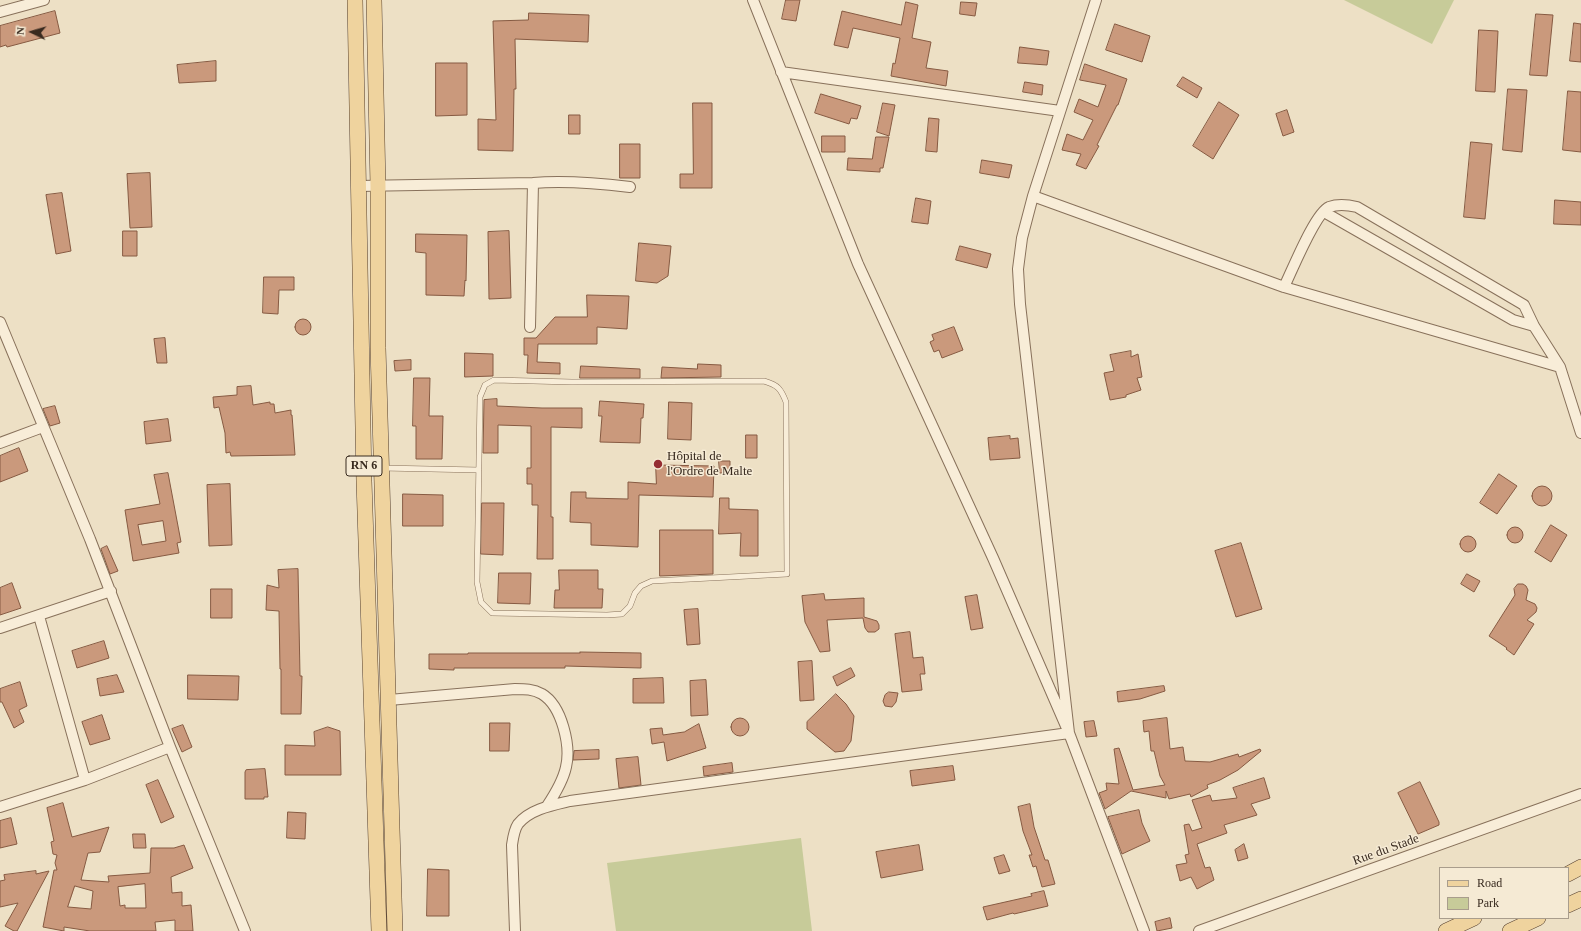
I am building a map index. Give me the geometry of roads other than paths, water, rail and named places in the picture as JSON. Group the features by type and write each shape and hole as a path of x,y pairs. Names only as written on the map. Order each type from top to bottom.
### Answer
{"main road":[{"name":"RN 6","path":"355,0 364,489 379,931"},
{"name":"RN 6","path":"374,0 378,186 378,348 390,700 395,931"},
{"path":"1569,873 1581,867"},
{"path":"1569,905 1581,899"},
{"path":"1446,931 1472,919"},
{"path":"1510,931 1536,919"}],"street":[{"path":"0,12 44,0"},
{"path":"753,0 858,264 993,558 1069,733 1144,931"},
{"path":"1069,733 1020,304 1018,269 1022,238 1033,196 1096,0"},
{"path":"781,72 1060,111"},
{"path":"358,186 573,181 630,187"},
{"path":"530,327 533,183"},
{"path":"1033,196 1284,286 1560,367"},
{"path":"1284,286 1317,219 1329,207 1347,205 1357,207 1524,305 1534,326 1560,367 1581,433"},
{"path":"1324,212 1513,320 1534,326"},
{"path":"0,322 5,349 43,427 111,591 170,746 246,931"},
{"path":"0,443 43,427"},
{"path":"0,628 111,591"},
{"path":"39,616 85,780"},
{"path":"390,700 515,689 531,689 543,695 554,707 564,727 568,749 566,767 560,785 547,806"},
{"path":"515,931 512,845 513,835 518,825 525,818 547,806 570,801 1069,733"},
{"path":"0,807 85,780 170,746"},
{"name":"Rue du Stade","path":"1199,931 1581,794"}],"lane":[{"path":"494,380 572,382 764,381 773,384 782,390 786,402 787,574 652,581 641,586 635,594 630,606 622,614 492,613 481,602 477,582 479,470 480,397 484,385 494,380"},
{"path":"382,468 479,470"}],"place":[{"name":"Hôpital de l'Ordre de Malte","path":"658,464"}]}
